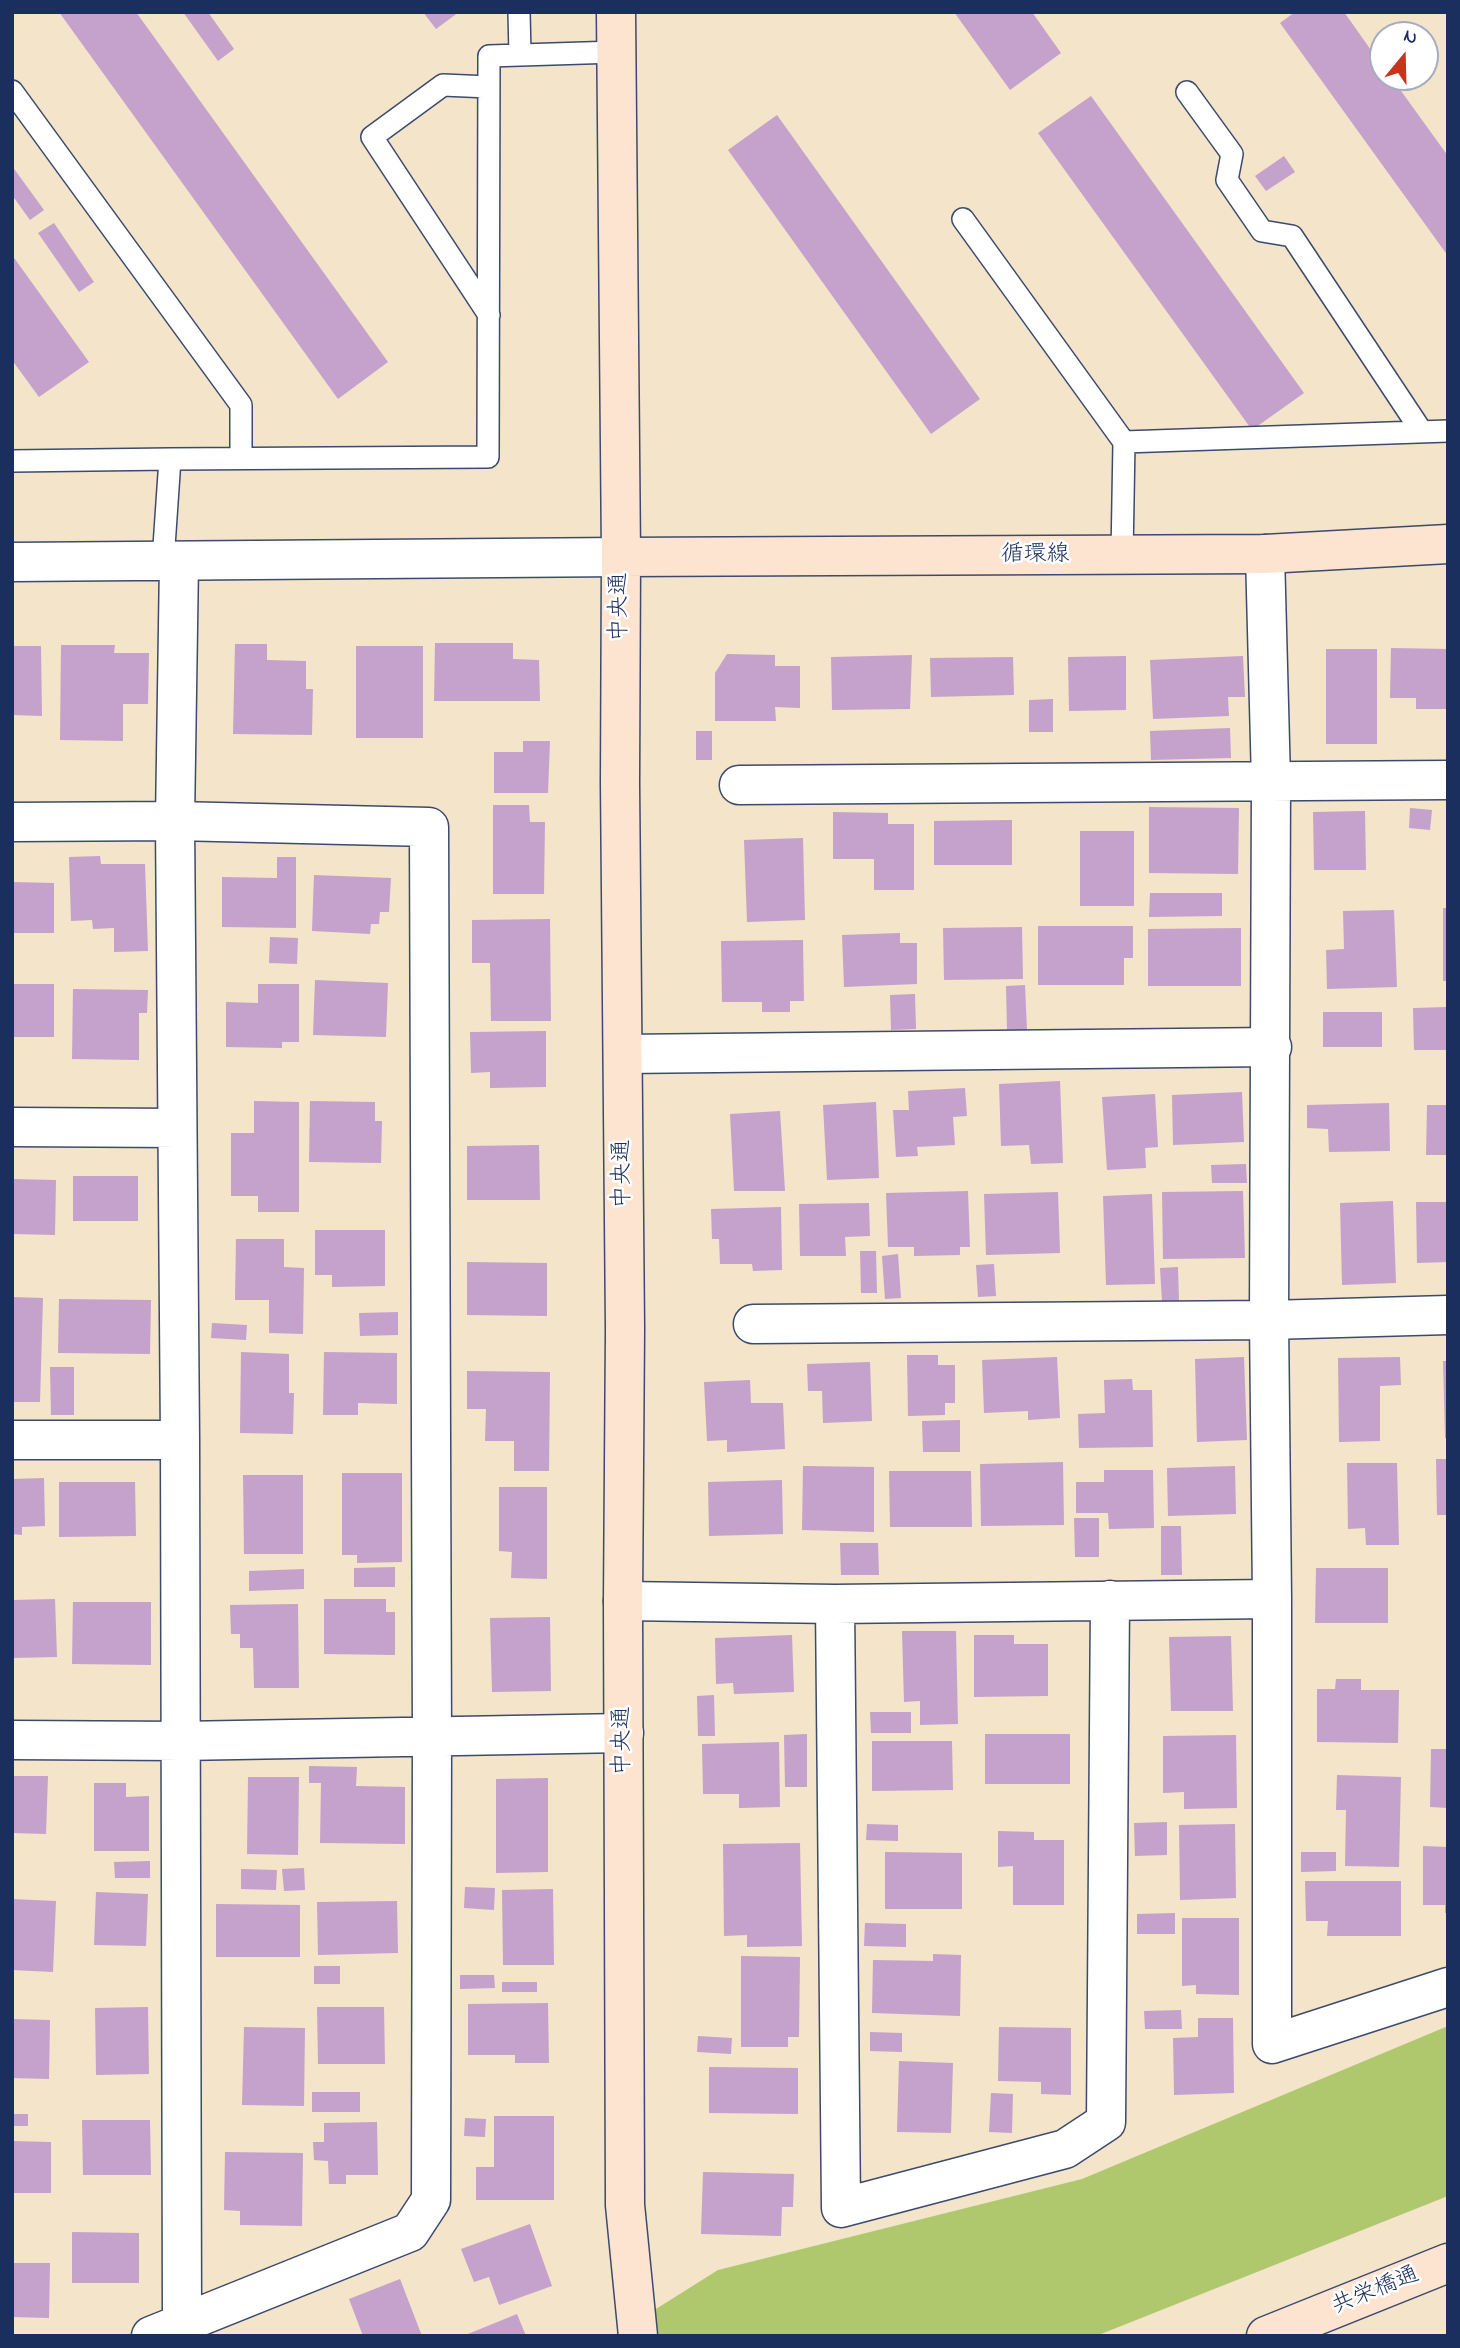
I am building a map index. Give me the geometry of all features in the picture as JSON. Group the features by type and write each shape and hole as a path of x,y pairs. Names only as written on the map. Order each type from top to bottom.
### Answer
{"street":[{"name":"中央通","path":"616,12 625,1329 625,2206 638,2336"},
{"name":"循環線","path":"621,557 1265,554 1448,544"},
{"path":"1265,554 1271,781 1269,1320 1272,2043 1448,1987"},
{"path":"12,562 621,557"},
{"path":"12,821 175,821 429,827 431,2200 410,2232 167,2330 181,1741 175,821 171,561"},
{"path":"739,785 1448,780"},
{"path":"623,1054 1272,1047"},
{"path":"12,1127 177,1128"},
{"path":"753,1324 1269,1320 1448,1315"},
{"path":"12,1440 180,1440"},
{"path":"835,1604 841,2208 1065,2149 1105,2122 1110,1600"},
{"path":"623,1601 835,1604 1272,1600"},
{"path":"12,1740 181,1741 624,1733"},
{"name":"共栄橋通","path":"1266,2336 1448,2263"}],"lane":[{"path":"519,12 520,55"},
{"path":"12,461 488,457 489,56 616,52"},
{"path":"489,88 443,85 372,137 489,315"},
{"path":"12,91 241,405 241,458"},
{"path":"1187,93 1232,154 1227,180 1262,231 1292,236 1422,432"},
{"path":"963,219 1124,442 1122,555"},
{"path":"1124,442 1448,430"},
{"path":"170,458 171,561"}],"green space":[{"path":"1448,2026 1448,2196 1096,2336 613,2336 718,2270 1082,2179"}],"building":[{"path":"59,12 136,12 388,362 338,399"},
{"path":"183,12 208,12 234,49 218,61"},
{"path":"423,12 459,12 436,29"},
{"path":"954,12 1032,12 1061,53 1010,90"},
{"path":"1295,12 1344,12 1369,47 1369,91 1401,91 1448,156 1448,256 1280,23"},
{"path":"1091,96 1304,393 1252,430 1038,133"},
{"path":"777,115 980,399 931,434 728,150"},
{"path":"1284,156 1295,172 1266,191 1255,176"},
{"path":"12,166 44,210 30,220 12,195"},
{"path":"54,223 94,282 79,292 38,233"},
{"path":"12,255 89,362 39,397 12,360"},
{"path":"435,643 513,643 513,659 539,660 540,701 434,701"},
{"path":"235,644 267,644 267,660 306,661 306,689 313,689 312,735 233,734"},
{"path":"61,645 115,645 114,653 149,653 148,704 123,704 123,741 60,740"},
{"path":"12,646 41,646 42,716 12,715"},
{"path":"356,646 423,646 423,738 356,738"},
{"path":"1391,648 1448,649 1448,709 1416,709 1416,698 1390,698"},
{"path":"1326,649 1377,649 1377,744 1326,744"},
{"path":"727,654 775,655 775,666 800,666 800,708 775,707 776,721 715,721 715,673"},
{"path":"912,655 910,709 832,710 831,657"},
{"path":"1126,656 1126,710 1069,711 1068,657"},
{"path":"1243,656 1245,697 1228,697 1229,716 1153,719 1150,660"},
{"path":"1013,657 1014,695 931,697 930,658"},
{"path":"1053,699 1053,732 1029,732 1029,700"},
{"path":"1230,728 1231,758 1151,760 1150,731"},
{"path":"696,731 712,731 712,760 696,760"},
{"path":"523,741 550,741 548,793 494,793 494,752 523,752"},
{"path":"493,805 529,805 530,822 545,822 544,894 493,894"},
{"path":"1149,807 1239,808 1238,874 1149,873"},
{"path":"1410,808 1432,810 1430,830 1409,828"},
{"path":"1365,811 1366,870 1314,870 1313,812"},
{"path":"833,812 888,813 888,824 914,824 914,890 874,890 874,859 833,859"},
{"path":"1012,820 1012,865 934,865 934,821"},
{"path":"1080,831 1134,831 1134,906 1080,906"},
{"path":"803,838 805,920 747,922 744,840"},
{"path":"100,856 101,864 145,864 148,951 114,952 114,928 93,929 92,920 71,921 69,857"},
{"path":"277,857 296,857 296,928 222,927 222,877 277,878"},
{"path":"314,875 391,878 389,912 380,912 379,924 371,924 370,934 312,931"},
{"path":"12,882 54,883 54,933 12,933"},
{"path":"1150,893 1222,893 1222,916 1149,917"},
{"path":"1443,908 1448,908 1448,981 1443,981"},
{"path":"1394,910 1397,987 1327,989 1326,950 1344,949 1343,911"},
{"path":"550,919 551,1021 491,1021 490,963 472,963 472,920"},
{"path":"1038,926 1133,926 1133,958 1124,958 1124,985 1038,985"},
{"path":"1022,927 1023,979 944,980 943,928"},
{"path":"1241,928 1241,986 1148,986 1148,929"},
{"path":"900,933 900,943 917,943 917,984 844,987 842,935"},
{"path":"270,937 298,938 297,964 269,963"},
{"path":"803,940 804,1001 790,1001 790,1012 762,1012 762,1002 722,1002 721,941"},
{"path":"315,980 388,983 386,1037 313,1035"},
{"path":"12,984 54,984 54,1037 12,1037"},
{"path":"258,984 299,984 299,1042 282,1042 282,1048 226,1047 226,1002 258,1003"},
{"path":"1025,985 1027,1030 1007,1030 1006,986"},
{"path":"73,989 148,990 147,1013 139,1013 139,1060 72,1059"},
{"path":"915,994 916,1029 891,1030 890,995"},
{"path":"1448,1007 1447,1050 1414,1050 1413,1008"},
{"path":"1323,1012 1382,1012 1382,1047 1323,1047"},
{"path":"546,1031 546,1087 490,1088 490,1072 471,1073 470,1032"},
{"path":"1060,1081 1063,1163 1031,1164 1029,1145 1001,1146 999,1084"},
{"path":"965,1088 967,1116 953,1117 955,1145 917,1147 918,1156 896,1157 893,1110 909,1110 908,1091"},
{"path":"1242,1092 1244,1142 1173,1145 1172,1095"},
{"path":"1155,1094 1158,1147 1145,1148 1146,1168 1107,1170 1102,1097"},
{"path":"254,1101 299,1102 299,1212 258,1212 258,1196 231,1196 231,1133 254,1133"},
{"path":"310,1101 375,1102 375,1121 382,1121 381,1163 309,1162"},
{"path":"876,1102 879,1178 827,1180 823,1105"},
{"path":"1389,1103 1390,1151 1329,1152 1328,1129 1307,1128 1307,1105"},
{"path":"1427,1105 1448,1105 1448,1155 1426,1155"},
{"path":"780,1111 785,1191 734,1191 730,1114"},
{"path":"539,1145 540,1200 467,1200 467,1146"},
{"path":"1246,1164 1247,1183 1212,1183 1211,1165"},
{"path":"73,1176 138,1176 138,1221 73,1221"},
{"path":"12,1179 56,1180 55,1235 12,1234"},
{"path":"968,1191 970,1247 960,1247 960,1255 914,1256 914,1247 888,1247 886,1193"},
{"path":"1243,1191 1245,1258 1163,1259 1162,1192"},
{"path":"1058,1192 1060,1253 986,1255 984,1194"},
{"path":"1152,1194 1155,1284 1106,1285 1103,1196"},
{"path":"1393,1201 1396,1283 1342,1285 1340,1203"},
{"path":"1416,1202 1448,1202 1448,1262 1417,1263"},
{"path":"869,1203 870,1236 845,1237 846,1256 800,1256 799,1204"},
{"path":"781,1207 782,1270 753,1271 752,1264 720,1264 719,1239 712,1239 711,1209"},
{"path":"315,1230 385,1230 385,1286 332,1287 332,1275 315,1275"},
{"path":"236,1239 284,1239 284,1267 304,1268 303,1334 269,1333 269,1300 235,1300"},
{"path":"860,1251 876,1251 877,1293 861,1293"},
{"path":"898,1254 901,1298 885,1299 882,1256"},
{"path":"467,1262 547,1263 547,1316 467,1315"},
{"path":"994,1264 996,1296 978,1297 976,1265"},
{"path":"1178,1267 1179,1301 1162,1301 1160,1268"},
{"path":"12,1297 43,1298 40,1402 12,1402"},
{"path":"59,1299 151,1300 150,1354 58,1353"},
{"path":"398,1312 398,1335 360,1336 359,1313"},
{"path":"212,1323 247,1325 246,1340 211,1338"},
{"path":"241,1352 289,1354 289,1393 294,1393 293,1434 240,1433"},
{"path":"324,1352 397,1353 397,1404 358,1403 358,1415 323,1415"},
{"path":"907,1355 938,1355 938,1365 955,1365 955,1403 945,1403 945,1415 908,1416"},
{"path":"1057,1357 1060,1418 1028,1420 1028,1411 984,1413 982,1360"},
{"path":"1244,1357 1247,1440 1197,1442 1195,1359"},
{"path":"1400,1357 1401,1385 1380,1386 1380,1441 1339,1442 1338,1358"},
{"path":"1443,1361 1448,1361 1448,1438 1445,1438"},
{"path":"870,1362 872,1421 823,1423 822,1391 808,1391 807,1364"},
{"path":"50,1367 74,1367 74,1415 51,1415"},
{"path":"467,1371 550,1372 549,1471 514,1471 514,1441 485,1441 486,1409 467,1409"},
{"path":"1132,1379 1133,1390 1152,1390 1153,1447 1079,1448 1078,1414 1105,1413 1104,1380"},
{"path":"750,1380 751,1403 783,1403 785,1449 727,1452 727,1440 707,1441 704,1382"},
{"path":"960,1420 960,1452 923,1452 922,1421"},
{"path":"1436,1459 1448,1459 1448,1515 1437,1515"},
{"path":"1063,1462 1064,1525 981,1526 980,1464"},
{"path":"1347,1463 1397,1463 1399,1545 1366,1545 1365,1528 1348,1529"},
{"path":"803,1466 874,1467 874,1532 802,1530"},
{"path":"1235,1466 1236,1514 1168,1516 1167,1468"},
{"path":"1104,1470 1153,1470 1154,1528 1109,1529 1108,1513 1076,1513 1076,1482 1104,1482"},
{"path":"889,1471 971,1471 972,1527 890,1527"},
{"path":"342,1473 402,1473 402,1562 357,1563 357,1555 342,1555"},
{"path":"243,1475 303,1475 303,1554 244,1554"},
{"path":"44,1478 45,1526 22,1527 22,1535 12,1534 12,1479"},
{"path":"782,1480 783,1534 709,1536 708,1482"},
{"path":"59,1482 135,1482 136,1536 59,1537"},
{"path":"499,1487 547,1487 547,1579 511,1578 512,1552 499,1551"},
{"path":"1074,1518 1099,1518 1099,1557 1075,1557"},
{"path":"1161,1526 1181,1526 1182,1575 1161,1575"},
{"path":"840,1543 878,1543 879,1575 841,1575"},
{"path":"395,1567 395,1587 354,1587 354,1568"},
{"path":"1316,1568 1388,1568 1388,1623 1315,1623"},
{"path":"304,1569 304,1589 249,1591 249,1571"},
{"path":"55,1599 57,1657 12,1658 12,1600"},
{"path":"324,1599 386,1599 386,1612 395,1612 395,1655 324,1654"},
{"path":"73,1602 151,1602 151,1665 72,1664"},
{"path":"298,1604 299,1688 254,1688 253,1648 240,1648 240,1634 231,1634 230,1605"},
{"path":"550,1617 551,1691 492,1692 490,1618"},
{"path":"902,1631 956,1631 958,1724 920,1725 920,1701 904,1702"},
{"path":"792,1635 794,1692 734,1694 733,1683 716,1684 715,1638"},
{"path":"974,1635 1014,1635 1014,1644 1048,1644 1048,1696 974,1697"},
{"path":"1231,1636 1233,1711 1171,1711 1169,1637"},
{"path":"1336,1679 1361,1679 1361,1690 1399,1690 1398,1743 1317,1742 1317,1689 1335,1689"},
{"path":"714,1695 715,1736 698,1736 697,1696"},
{"path":"870,1712 911,1712 911,1733 871,1733"},
{"path":"807,1734 807,1787 785,1787 784,1735"},
{"path":"985,1734 1070,1734 1070,1784 985,1784"},
{"path":"1236,1735 1237,1808 1184,1809 1184,1792 1163,1793 1163,1736"},
{"path":"872,1741 952,1741 953,1790 872,1791"},
{"path":"779,1742 780,1807 739,1808 739,1794 703,1794 702,1744"},
{"path":"1431,1749 1448,1749 1448,1808 1430,1807"},
{"path":"309,1766 357,1767 356,1786 405,1787 405,1844 320,1843 321,1783 309,1783"},
{"path":"1337,1775 1401,1777 1399,1867 1345,1866 1346,1810 1336,1810"},
{"path":"12,1776 48,1776 46,1834 12,1833"},
{"path":"248,1777 299,1777 298,1855 247,1854"},
{"path":"548,1778 548,1872 496,1873 496,1779"},
{"path":"94,1783 126,1783 126,1797 149,1796 149,1851 94,1851"},
{"path":"1167,1822 1167,1855 1135,1856 1134,1823"},
{"path":"867,1824 898,1825 898,1841 866,1840"},
{"path":"1235,1824 1236,1898 1180,1900 1179,1825"},
{"path":"998,1831 1034,1832 1034,1840 1064,1840 1064,1905 1013,1905 1013,1866 998,1867"},
{"path":"800,1843 802,1946 747,1947 747,1935 724,1936 723,1844"},
{"path":"1423,1846 1448,1847 1448,1913 1445,1913 1445,1905 1423,1905"},
{"path":"885,1852 962,1853 962,1909 885,1909"},
{"path":"1301,1852 1336,1852 1336,1871 1301,1872"},
{"path":"150,1861 150,1878 115,1878 114,1862"},
{"path":"304,1868 305,1890 284,1891 282,1869"},
{"path":"241,1869 277,1870 276,1890 241,1889"},
{"path":"1305,1881 1401,1881 1401,1936 1327,1936 1328,1921 1306,1921"},
{"path":"465,1887 495,1888 494,1910 464,1908"},
{"path":"553,1889 554,1965 503,1965 502,1890"},
{"path":"96,1892 148,1894 146,1946 94,1945"},
{"path":"12,1899 56,1901 53,1972 12,1970"},
{"path":"397,1901 398,1953 318,1955 317,1902"},
{"path":"216,1904 300,1905 300,1957 216,1957"},
{"path":"1175,1913 1175,1934 1137,1934 1137,1914"},
{"path":"1182,1918 1239,1918 1239,1995 1196,1994 1196,1985 1182,1986"},
{"path":"865,1923 906,1924 906,1947 864,1946"},
{"path":"933,1954 961,1955 960,2016 872,2013 873,1960 933,1961"},
{"path":"741,1956 800,1957 799,2037 788,2037 788,2047 741,2047"},
{"path":"314,1966 340,1966 340,1984 314,1984"},
{"path":"460,1975 494,1975 495,1988 460,1989"},
{"path":"502,1982 537,1982 537,1992 502,1992"},
{"path":"548,2003 549,2063 515,2063 515,2055 468,2055 468,2004"},
{"path":"148,2007 149,2074 96,2075 95,2008"},
{"path":"317,2007 384,2007 385,2064 318,2064"},
{"path":"1181,2010 1182,2029 1145,2029 1144,2011"},
{"path":"1198,2018 1233,2018 1234,2093 1174,2095 1173,2038 1198,2037"},
{"path":"12,2019 50,2020 49,2079 12,2078"},
{"path":"244,2027 305,2028 304,2106 242,2105"},
{"path":"999,2027 1071,2028 1071,2095 1041,2094 1041,2082 998,2081"},
{"path":"870,2032 902,2033 902,2052 870,2051"},
{"path":"698,2036 732,2038 731,2054 697,2052"},
{"path":"899,2061 953,2063 951,2133 897,2132"},
{"path":"709,2067 798,2068 798,2114 709,2113"},
{"path":"312,2092 360,2092 360,2112 312,2112"},
{"path":"991,2093 1013,2094 1012,2133 989,2132"},
{"path":"12,2114 28,2114 28,2126 12,2126"},
{"path":"494,2116 554,2116 554,2200 476,2200 476,2167 494,2167"},
{"path":"465,2118 486,2119 485,2137 464,2136"},
{"path":"82,2120 150,2120 151,2175 83,2175"},
{"path":"377,2122 378,2175 346,2175 346,2184 329,2184 328,2161 314,2160 313,2142 324,2142 324,2123"},
{"path":"12,2141 51,2142 51,2193 12,2193"},
{"path":"225,2152 303,2153 302,2226 240,2225 240,2211 224,2210"},
{"path":"703,2172 794,2174 793,2207 782,2207 781,2236 701,2234"},
{"path":"530,2224 552,2286 499,2305 489,2277 474,2282 461,2249"},
{"path":"72,2232 139,2233 139,2283 72,2283"},
{"path":"12,2263 50,2263 49,2318 12,2317"},
{"path":"400,2279 422,2336 363,2336 349,2299"},
{"path":"517,2314 526,2336 463,2336"}]}
